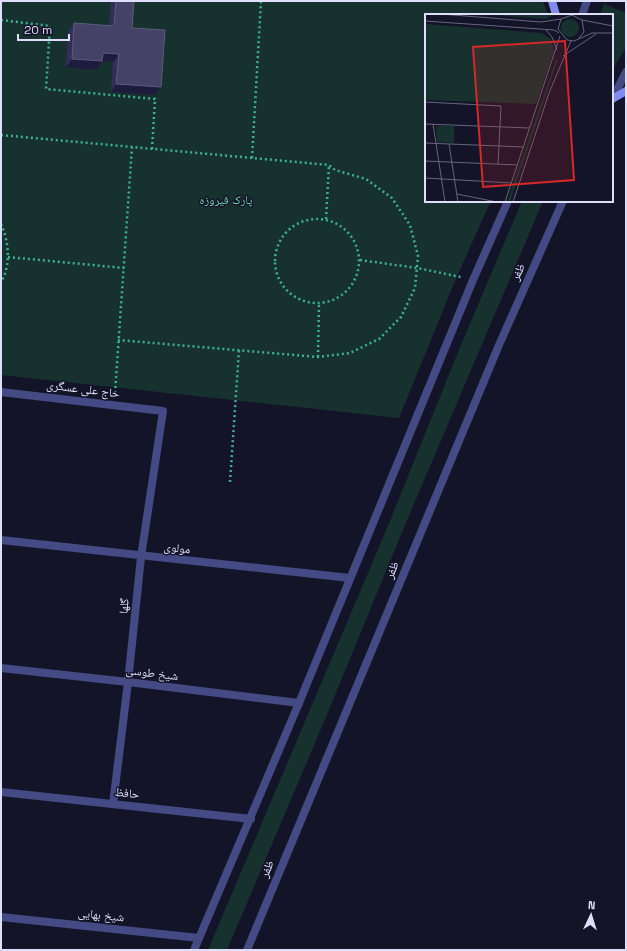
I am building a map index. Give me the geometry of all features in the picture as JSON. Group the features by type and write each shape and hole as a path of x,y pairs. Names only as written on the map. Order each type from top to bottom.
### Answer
{"main road":[{"path":"552,1 556,14"},
{"path":"613,98 626,91"}],"street":[{"path":"582,14 587,1"},
{"path":"613,97 626,72"},
{"path":"194,950 251,819 473,280 508,202"},
{"name":"ظفر","path":"246,950 499,345 563,202"},
{"name":"حاج علی عسگری","path":"1,392 163,411"},
{"name":"گلها","path":"112,804 128,682 141,557 163,411"},
{"name":"مولوی","path":"1,540 141,557 350,578"},
{"name":"شیخ طوسی","path":"1,668 299,703"},
{"name":"حافظ","path":"1,792 251,819"},
{"name":"شیخ بهایی","path":"1,917 199,938"}],"path":[{"path":"252,158 261,1"},
{"path":"1,20 50,26 46,89 155,99 152,149"},
{"path":"1,135 329,165 335,170 366,180 392,198 410,225 418,256 415,288 401,316 379,339 350,353 318,357 118,340"},
{"path":"114,405 132,147"},
{"path":"326,219 329,165"},
{"path":"312,219 326,219 339,224 350,234 357,246 360,260 358,274 351,287 340,297 327,302 313,303 299,299 287,291 279,280 275,267 275,253 280,241 288,230 299,222 312,219"},
{"path":"1,224 6,234 8,258 1,282"},
{"path":"8,258 124,268"},
{"path":"360,260 417,268 473,280"},
{"path":"318,357 319,303"},
{"path":"230,482 239,350"}],"green space":[{"name":"پارک فیروزه","path":"1,1 543,1 548,14 425,14 425,202 491,202 457,276 399,418 1,375"},
{"path":"604,4 626,13 626,48 613,68 613,14 600,14"},
{"path":"522,202 543,202 405,525 323,724 227,950 208,950 390,521 458,352"}],"building":[{"path":"116,1 134,1 132,28 165,30 161,87 116,84 119,54 103,53 102,61 72,59 74,23 114,26"}]}
